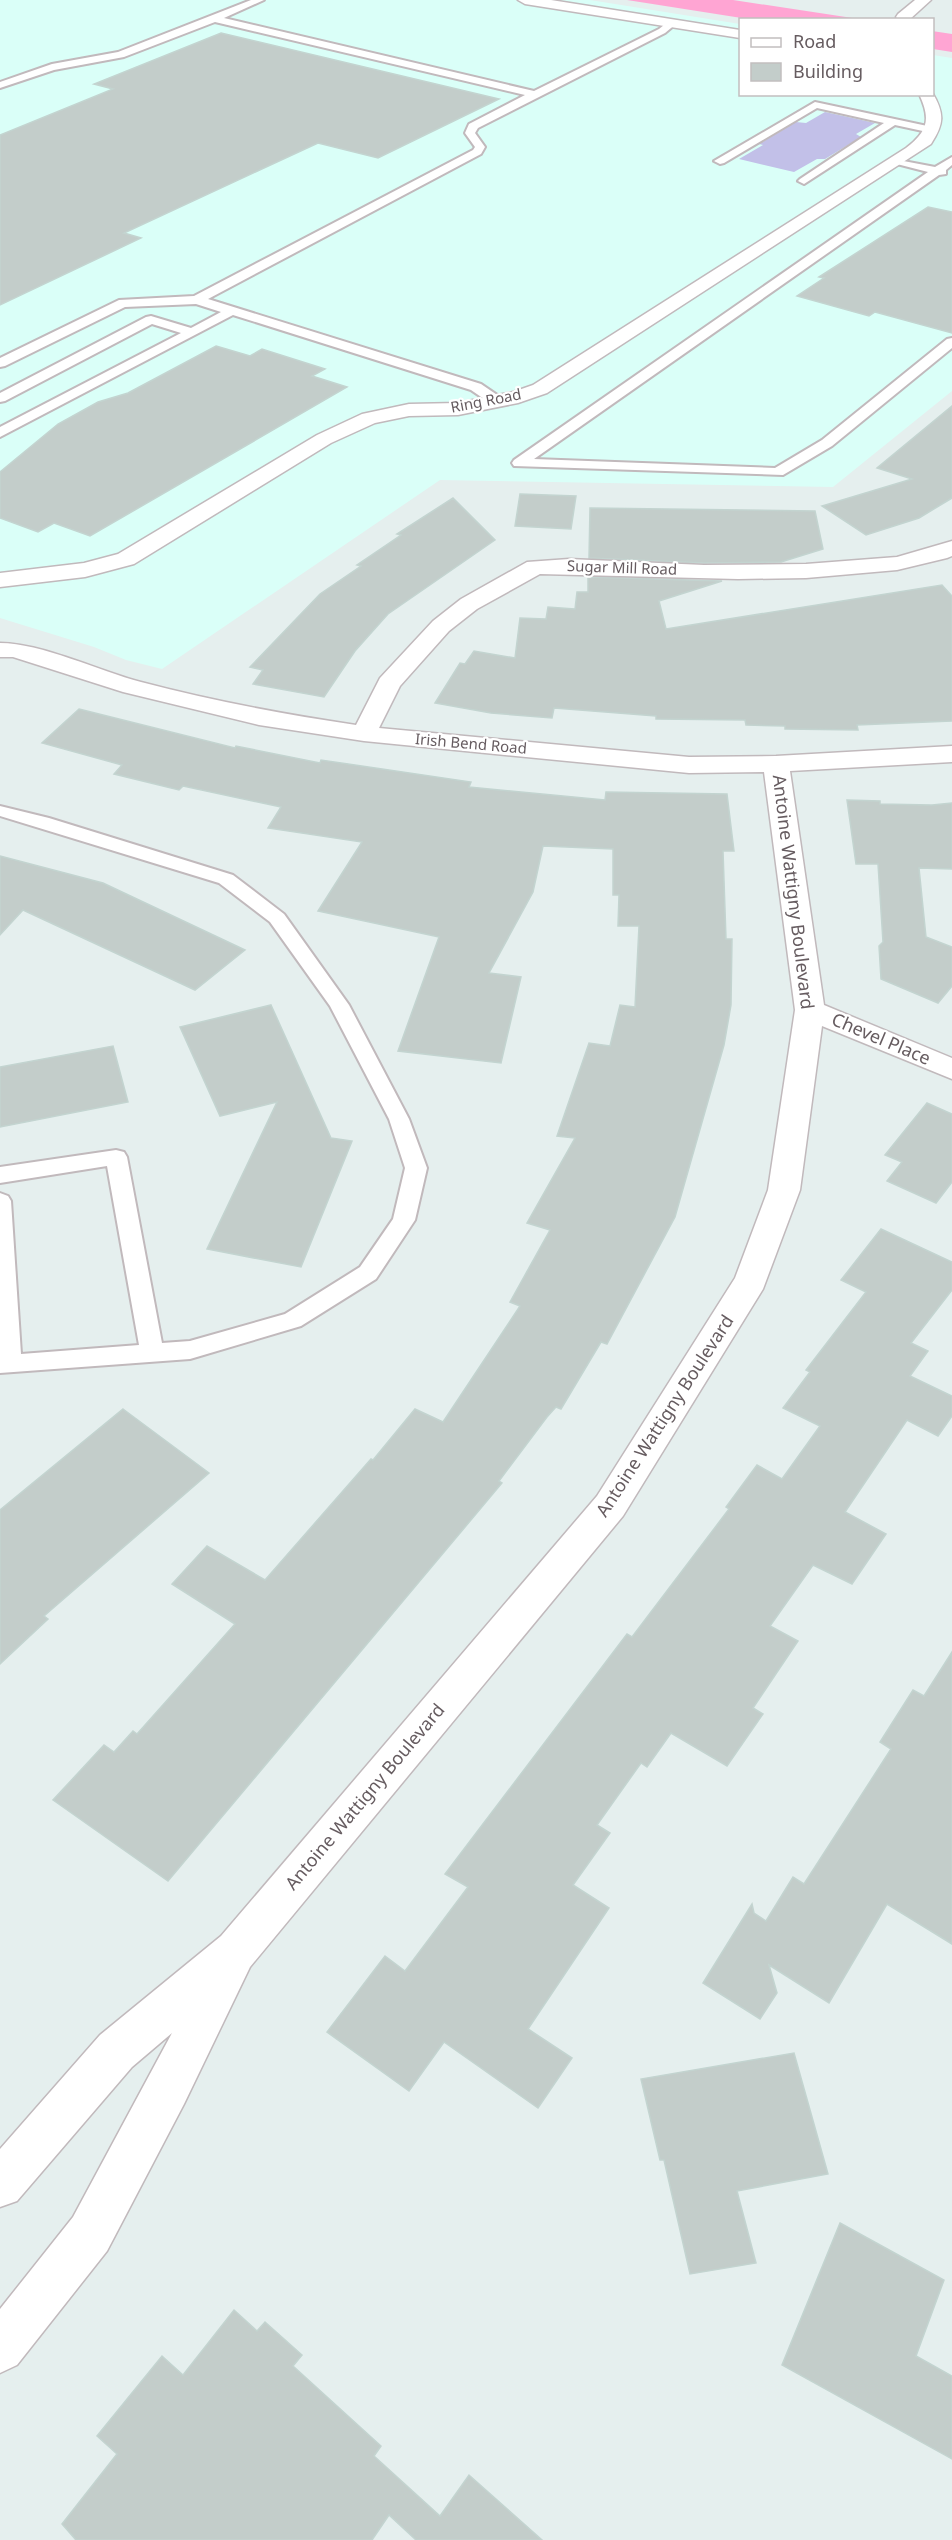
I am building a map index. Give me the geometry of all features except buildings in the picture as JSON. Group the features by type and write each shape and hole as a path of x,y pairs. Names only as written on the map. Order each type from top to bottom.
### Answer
{"street":[{"path":"525,0 739,34"},
{"path":"903,17 924,0"},
{"path":"927,96 936,121 932,130"},
{"name":"Ring Road","path":"0,580 85,570 126,559 324,439 369,418 409,410 458,409 498,402 540,389 897,161 925,141 932,130"},
{"name":"Sugar Mill Road","path":"364,734 389,683 441,626 469,604 535,567 569,566 787,573 878,567 937,555 952,548"},
{"name":"Irish Bend Road","path":"0,650 15,650 132,687 259,718 364,734 689,765 776,764 952,754"},
{"name":"Antoine Wattigny Boulevard","path":"0,2184 116,2051 236,1951 610,1506 751,1280 784,1190 810,1010 776,764"},
{"name":"Chevel Place","path":"810,1010 952,1069"},
{"name":"Antoine Wattigny Boulevard","path":"0,2348 90,2234 168,2088 236,1951"}],"lane":[{"path":"0,85 51,67 120,55 260,0"},
{"path":"214,19 535,94"},
{"path":"197,300 477,152 480,147 470,133 473,126 663,31 672,23"},
{"path":"720,161 816,105 932,130"},
{"path":"804,181 893,122"},
{"path":"952,160 519,463 603,464 778,472 827,443 952,342"},
{"path":"897,161 952,174"},
{"path":"0,363 123,303 197,300 476,387 498,402"},
{"path":"0,433 232,311"},
{"path":"0,398 151,320 192,332"},
{"path":"0,811 53,825 226,879 277,918 339,1005 399,1119 416,1168 404,1220 368,1273 293,1320 190,1350 5,1363 0,1201"},
{"path":"0,1176 116,1157 152,1353"}],"shaded area":[{"path":"0,0 590,0 739,24 739,96 934,96 934,55 952,58 952,391 833,487 440,480 162,669 126,660 94,647 0,618"},
{"path":"627,0 733,0 852,18 742,18"},
{"path":"934,31 952,34 952,52 934,49"},
{"path":"825,112 875,123 856,134 861,137 825,159 817,159 794,172 739,159 796,122 806,123"}]}
